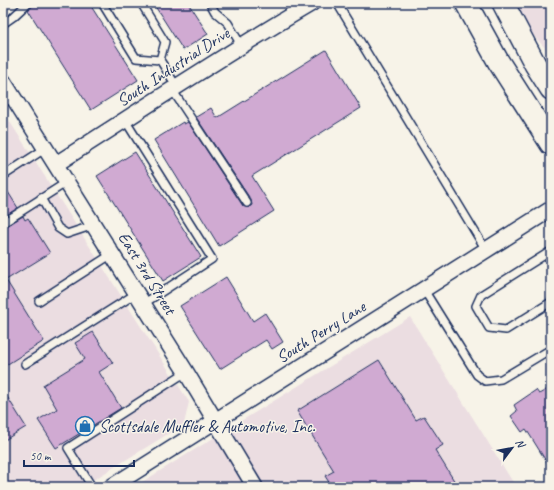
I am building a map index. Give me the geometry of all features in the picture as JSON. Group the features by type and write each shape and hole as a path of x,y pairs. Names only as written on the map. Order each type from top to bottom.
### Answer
{"main road":[{"path":"466,3 498,61 551,144"},
{"path":"502,3 535,64 551,89"}],"street":[{"name":"South Industrial Drive","path":"56,164 242,45 312,3"},
{"name":"East 3rd Street","path":"3,81 8,100 46,148 216,420 255,487"},
{"name":"South Perry Lane","path":"111,487 551,209"}],"lane":[{"path":"3,24 14,17 28,3"},
{"path":"102,3 136,58 160,60"},
{"path":"141,3 165,42 160,60 175,89 247,203"},
{"path":"210,3 215,12 228,23 242,45"},
{"path":"337,3 486,250"},
{"path":"25,364 140,298 212,259 125,120"},
{"path":"3,176 46,148"},
{"path":"3,222 67,182"},
{"path":"41,198 58,228 67,234 94,225"},
{"path":"551,251 481,295 476,306 489,328 506,330 551,302"},
{"path":"39,301 112,254"},
{"path":"424,290 477,375 485,381 501,379 551,349"},
{"path":"92,487 68,448 186,372"}],"shaded area":[{"path":"512,3 551,3 551,54 524,26"},
{"path":"3,111 189,402 184,424 82,487 3,487"},
{"path":"410,317 516,487 134,487"}],"building":[{"path":"37,3 89,3 138,80 91,110 28,10"},
{"path":"153,3 188,3 208,34 183,50"},
{"path":"326,50 361,108 252,176 274,211 219,246 154,140 183,122 184,124 188,122 243,206 249,207 252,205 251,200 196,117 211,108 217,118"},
{"path":"135,152 201,257 163,281 97,176"},
{"path":"3,184 18,208 3,217"},
{"path":"23,216 25,220 28,218 50,253 6,280 44,341 3,367 3,228"},
{"path":"226,277 253,321 265,313 283,342 272,349 266,340 220,369 180,306"},
{"path":"93,332 113,363 99,372 121,408 56,448 38,420 57,409 43,385 85,359 75,343"},
{"path":"379,360 416,420 424,416 443,445 435,450 458,487 332,487 325,476 334,471 297,411"},
{"path":"551,387 551,469 526,429 522,432 511,416 517,411 514,405 536,390 539,394"},
{"path":"3,390 26,427 3,441"}],"place":[{"name":"Scottsdale Muffler & Automotive, Inc.","path":"85,426"}]}
